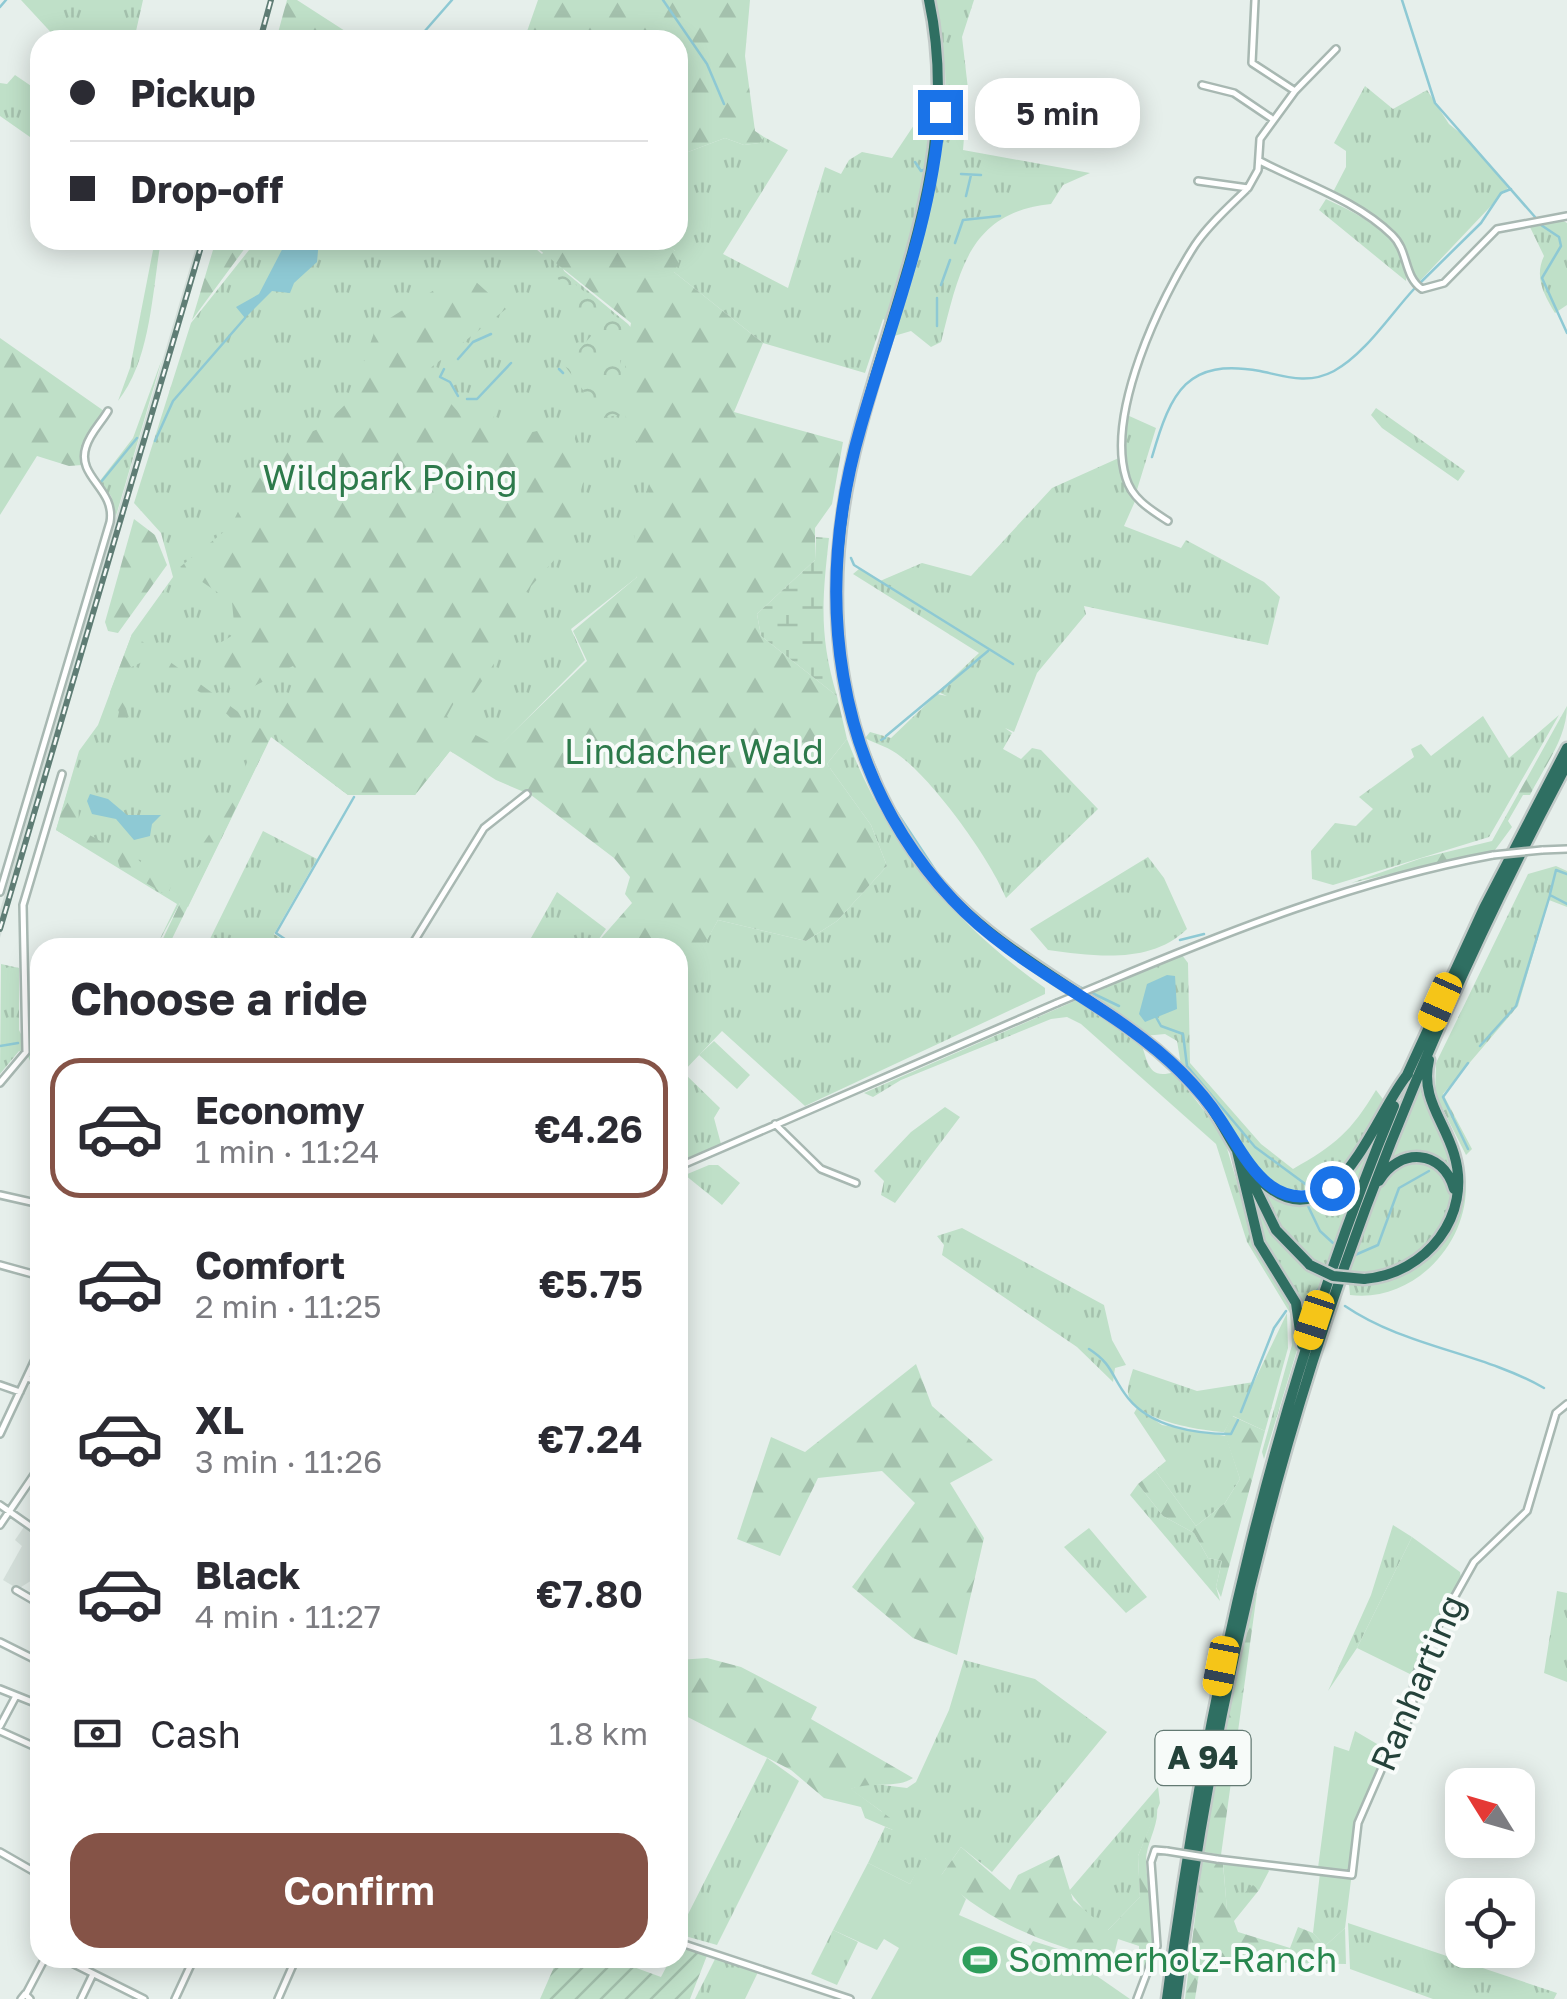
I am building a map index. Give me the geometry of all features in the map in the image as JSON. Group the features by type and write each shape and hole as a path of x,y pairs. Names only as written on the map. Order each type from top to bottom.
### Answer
{"highway":[{"path":"930,0 940,80 931,186 860,430 838,536 835,624 846,698 882,798 934,879 1012,953 1166,1058 1204,1098 1257,1177 1272,1190 1302,1197 1324,1192 1348,1172 1408,1074"},
{"name":"A 94","path":"1168,1999 1198,1784 1228,1634 1298,1372 1336,1258 1408,1074 1484,908 1567,748"},
{"name":"A 94","path":"1176,1999 1208,1768 1251,1569 1309,1362 1364,1205 1434,1034 1567,764"},
{"path":"1235,1146 1276,1230 1310,1265 1333,1276 1364,1279 1390,1275 1425,1255 1442,1236 1456,1200 1459,1174 1453,1150 1426,1089 1434,1034"},
{"path":"1235,1146 1263,1254 1290,1293 1301,1318 1298,1372"},
{"path":"1364,1205 1389,1166 1413,1156 1443,1168 1456,1200"}],"street":[{"path":"1255,0 1252,63 1295,91"},
{"path":"1168,521 1136,497 1126,479 1125,407 1156,321 1196,243 1248,188 1260,161 1260,139 1271,118 1336,49"},
{"path":"1202,85 1234,93 1271,118"},
{"path":"1260,161 1335,197 1392,235 1410,278 1422,290 1444,282 1497,230 1567,216"},
{"path":"1198,181 1248,188"},
{"path":"0,892 110,522 110,500 88,472 84,459 88,440 108,411"},
{"path":"0,1083 26,1052 23,905 62,774"},
{"path":"416,938 484,828 528,794"},
{"path":"688,1163 1104,983 1307,903 1418,871 1493,855 1567,849"},
{"path":"776,1124 821,1169 856,1183"},
{"path":"0,1195 30,1202"},
{"path":"0,1265 30,1273"},
{"path":"0,1434 30,1370"},
{"path":"26,1378 30,1379"},
{"path":"0,1385 20,1392"},
{"name":"Ranharting","path":"1137,1999 1157,1946 1151,1862 1155,1850 1352,1875 1358,1824 1385,1761 1412,1714 1414,1681 1427,1646 1474,1562 1526,1511 1556,1413 1567,1404"},
{"path":"0,1525 30,1481"},
{"path":"0,1505 30,1526"},
{"path":"16,1590 30,1598"},
{"path":"0,1642 30,1657"},
{"path":"0,1689 30,1701"},
{"path":"16,1696 0,1729 30,1744"},
{"path":"0,1852 30,1868"},
{"path":"688,1945 797,1978 850,1999"},
{"path":"26,1997 40,1968"},
{"path":"81,1968 144,1999"},
{"path":"189,1968 176,1997 189,1999"},
{"path":"278,1999 292,1968"},
{"path":"81,1999 93,1974"}],"shaded area":[{"path":"195,250 203,250 0,938 0,910"},
{"path":"26,1524 30,1527 30,1581 18,1589 3,1580 22,1546 15,1540"}],"green space":[{"path":"21,0 143,0 136,30 49,30"},
{"path":"287,0 297,0 344,30 279,30"},
{"path":"538,0 750,0 745,56 755,131 764,137 760,143 744,145 725,138 688,152 688,30 528,30"},
{"path":"935,0 974,0 962,37 968,89 963,150 1090,173 1063,185 1051,204 1023,209 1001,219 984,233 962,270 941,342 931,347 911,331 894,336 931,205 943,137 945,69"},
{"path":"15,75 30,85 30,137 0,116 0,83 7,84"},
{"path":"1365,86 1393,109 1427,90 1449,124 1470,141 1508,188 1417,284 1398,239 1332,194 1346,167 1346,151 1334,143"},
{"path":"932,89 936,92 925,198 889,323 883,319 865,373 763,343 674,272 674,250 688,250 688,152 725,138 744,145 759,143 764,137 788,150 723,254 788,288 825,167 841,174 849,160 862,152 892,158 922,113"},
{"path":"1326,199 1367,221 1391,240 1400,252 1406,281 1319,210"},
{"path":"1528,223 1567,223 1567,305 1555,313 1540,279 1544,256"},
{"path":"153,250 160,250 144,345 118,401 130,368"},
{"path":"213,250 244,250 192,320"},
{"name":"Wildpark Poing","path":"249,250 537,250 542,254 557,250 564,271 628,324 719,436 708,466 636,578 571,629 585,660 480,766 450,751 415,795 348,795 271,737 188,907 180,903 160,938 177,904 56,830 79,751 98,725 132,634 173,577 161,533 134,503 191,323"},
{"name":"Lindacher Wald","path":"540,250 674,250 679,262 674,272 763,343 734,412 843,442 832,504 815,528 815,560 757,614 761,636 837,696 847,739 827,764 871,825 887,866 837,921 806,941 718,920 688,975 688,938 601,938 632,903 625,894 630,877 614,858 531,795 496,780 450,751 415,795 348,795 294,754 273,730 273,711 303,680 293,666 245,691 230,688 218,644 235,634 232,602 180,567 231,526 254,479 297,437 321,428 351,399 376,327 464,271 506,309 424,373 460,414 487,401 497,403 493,420 504,435 533,417 537,423 528,433 578,422 570,464 586,473 563,550 525,593 504,649 467,703 455,701 447,716 454,726 451,732 470,732 498,747 587,661 573,631 637,577 633,518 661,463 626,432 625,355 631,323"},
{"path":"561,273 625,324 620,352 622,414 604,418 565,366 598,328 577,309 557,277"},
{"path":"0,338 104,411 84,444 82,465 69,466 37,456 0,515"},
{"path":"162,359 116,516 111,496 99,482 133,438"},
{"path":"1376,408 1465,471 1458,481 1382,428 1371,415"},
{"path":"1127,415 1156,428 1136,493 1125,467"},
{"path":"1121,457 1136,499 1124,526 1181,548 1186,540 1264,582 1280,597 1268,645 1084,606 1086,614 1037,673 1014,732 1005,728 1012,733 1003,749 1021,759 1032,748 1041,750 1098,809 1006,898 975,843 929,783 896,753 865,738 870,732 891,738 937,694 947,696 938,692 979,653 853,574 859,569 880,581 922,563 971,576 1052,488"},
{"path":"134,519 155,535 167,565 118,633 108,631 105,622"},
{"path":"816,537 829,538 824,618 827,655 837,696 761,636 757,614 815,560"},
{"path":"132,634 271,736 172,938 163,938 180,903 120,868 115,852 128,851 144,865 145,875 172,885 169,891 176,892 202,862 200,848 221,817 214,811 219,807 227,811 246,766 246,740 238,726 210,699 149,659 127,669 126,725 116,725 119,712 110,692"},
{"path":"1567,706 1554,752 1530,795 1523,795 1508,821 1512,827 1495,850 1351,883 1422,858 1492,841"},
{"path":"1559,715 1489,837 1333,885 1312,879 1311,851 1335,823 1356,826 1373,809 1359,797 1414,757 1411,749 1421,744 1431,756 1483,716 1509,758"},
{"path":"847,739 882,813 927,879 981,937 1045,988 1045,994 805,1106 722,1031 688,1067 688,972 718,920 806,941 837,921 887,866 871,825 827,764"},
{"path":"72,777 78,781 79,829 102,842 101,847 89,846 107,860 56,830"},
{"path":"263,831 317,859 274,934 280,938 210,938"},
{"path":"1148,857 1164,878 1187,929 1172,940 1139,953 1084,954 1048,950 1030,929"},
{"path":"1556,866 1567,871 1567,907 1549,900 1518,1006 1443,1094 1472,1149 1466,1155 1435,1094 1436,1063 1528,874"},
{"path":"557,892 606,929 600,938 531,938"},
{"path":"1182,955 1188,963 1190,1063 1261,1144 1293,1169 1341,1136 1376,1090 1386,1103 1345,1171 1319,1191 1278,1189 1265,1182 1216,1101 1181,1065 1177,1041 1165,1034 1144,1036 1084,996"},
{"path":"1,964 19,968 19,1030 22,1036 30,1036 30,1061 27,1054 19,1051 0,1074"},
{"path":"1077,1000 1140,1041 1153,1071 1174,1072 1223,1135 1255,1243 1293,1303 1299,1323 1297,1350 1264,1459 1262,1452 1292,1345 1290,1313 1247,1242 1216,1144 1081,1024 1067,1017 1051,1019 901,1080 873,1097 864,1093"},
{"path":"714,1041 750,1075 737,1089 699,1055"},
{"path":"1430,1068 1435,1102 1463,1165 1466,1190 1462,1214 1453,1238 1421,1275 1399,1288 1375,1295 1350,1295 1349,1284 1373,1283 1416,1266 1434,1251 1453,1223 1461,1198 1460,1175 1429,1091"},
{"path":"688,1077 720,1108 714,1118 721,1144 688,1158"},
{"path":"1422,1080 1427,1105 1456,1179 1446,1168 1404,1155 1388,1162"},
{"path":"945,1107 960,1117 895,1203 881,1195 884,1181 874,1171 911,1132"},
{"path":"1379,1130 1326,1270 1302,1253 1283,1232 1257,1180 1284,1198 1334,1190"},
{"path":"1425,1159 1442,1172 1452,1193 1451,1212 1441,1230 1407,1260 1365,1274 1346,1272 1381,1177 1390,1167"},
{"path":"718,1165 740,1183 722,1205 688,1174"},
{"path":"1245,1177 1285,1247 1323,1278 1304,1329 1268,1258"},
{"path":"962,1228 1104,1305 1112,1340 1126,1365 1115,1368 1113,1382 1077,1347 942,1255 944,1245 937,1236"},
{"path":"1287,1313 1288,1348 1265,1431 1233,1416 1224,1432 1185,1426 1155,1417 1132,1402 1128,1391 1133,1369 1197,1391 1254,1382"},
{"path":"916,1364 932,1406 993,1460 950,1483 984,1538 957,1655 913,1638 852,1587 915,1503 882,1471 818,1478 780,1556 737,1539 771,1437 805,1452"},
{"path":"1137,1408 1162,1425 1226,1436 1240,1479 1225,1503 1196,1526 1155,1470 1166,1461 1134,1413"},
{"path":"1232,1416 1265,1431 1221,1597 1216,1587 1222,1561 1208,1558 1194,1533 1163,1516 1138,1484 1155,1470 1196,1526 1225,1503 1240,1479 1224,1432"},
{"path":"1138,1484 1163,1516 1194,1533 1208,1558 1222,1561 1216,1587 1220,1601 1130,1495"},
{"path":"1393,1525 1412,1537 1357,1648 1328,1691 1371,1595"},
{"path":"1089,1528 1147,1597 1126,1613 1064,1547"},
{"path":"1412,1537 1460,1572 1461,1578 1414,1676 1357,1648"},
{"path":"1250,1590 1257,1593 1221,1855 1201,1851"},
{"path":"1557,1591 1567,1593 1567,1682 1544,1673"},
{"path":"707,1658 741,1667 817,1707 811,1719 913,1778 851,1789 897,1823 893,1830 865,1818 861,1807 824,1798 791,1770 688,1717 688,1659"},
{"path":"964,1660 1035,1679 1107,1732 992,1872 961,1847 940,1877 925,1858 910,1884 868,1863 885,1827 893,1830 881,1811 850,1789 867,1783 907,1788 916,1782 949,1710"},
{"path":"1355,1731 1389,1751 1355,1822 1347,1873 1318,1868 1334,1746 1349,1751"},
{"path":"767,1758 799,1781 717,1945 688,1937 688,1914"},
{"path":"1158,1787 1160,1803 1138,1856 1140,1897 1107,1931 1092,1920 1069,1891"},
{"path":"1157,1808 1146,1861 1154,1937 1148,1964 1139,1974 1139,1946 1118,1939 1112,1963 1063,1947 1001,1921 940,1877 961,1847 1010,1890 1018,1875 1059,1855 1073,1900 1108,1930 1140,1897 1138,1856"},
{"path":"924,1857 966,1899 959,1915 1030,1946 1033,1941 1058,1949 1130,1999 871,1999 899,1948 884,1939 877,1950 833,1930 868,1863 910,1884"},
{"path":"1202,1861 1223,1864 1227,1910 1253,1885 1259,1890 1234,1921 1238,1932 1290,1948 1298,1927 1313,1933 1325,1946 1345,1928 1346,1964 1241,1962 1200,1967 1195,1999 1185,1999"},
{"path":"1223,1861 1266,1867 1269,1871 1259,1890 1253,1886 1227,1911"},
{"path":"1320,1873 1350,1876 1351,1880 1345,1928 1325,1946 1313,1933"},
{"path":"1348,1923 1445,1955 1445,1968 1482,1968 1557,1993 1554,1999 1433,1999 1350,1969"},
{"path":"833,1930 858,1942 837,1985 811,1974"},
{"path":"688,1947 708,1953 690,1999 540,1999 554,1968 636,1968 661,1977 666,1968 688,1968"},
{"path":"721,1957 760,1968 745,1999 695,1999 715,1959"}],"water":[{"path":"282,250 318,250 317,262 294,283 290,293 272,291 245,318 236,307 259,294"},
{"path":"90,794 108,799 127,815 161,815 152,824 150,836 134,840 116,819 92,814 87,801"},
{"path":"1167,975 1175,976 1177,1009 1145,1022 1139,1014 1147,984"}],"waterway":[{"path":"0,7 6,0"},
{"path":"426,30 452,0"},
{"path":"663,0 684,30"},
{"path":"1402,0 1435,103 1535,217"},
{"path":"688,36 707,64 724,104"},
{"path":"915,162 921,171 926,169"},
{"path":"961,174 981,175"},
{"path":"966,196 971,175"},
{"path":"1420,283 1481,223 1501,193 1511,189"},
{"path":"955,243 963,220 1000,216"},
{"path":"1538,223 1559,237 1561,246 1542,278 1567,333"},
{"path":"941,285 950,260"},
{"path":"1152,457 1175,397 1199,375 1235,368 1296,378 1324,375 1356,355 1414,289"},
{"path":"937,298 937,326"},
{"path":"155,441 173,401 245,318"},
{"path":"458,359 473,342 491,334"},
{"path":"467,399 477,399 511,363"},
{"path":"444,369 440,377 450,382 458,396"},
{"path":"559,369 563,373"},
{"path":"101,482 137,438"},
{"path":"851,558 854,565 1013,664"},
{"path":"842,590 842,607"},
{"path":"886,736 988,651"},
{"path":"852,694 859,720"},
{"path":"881,740 885,738"},
{"path":"867,747 879,776"},
{"path":"283,938 276,933 354,797"},
{"path":"890,802 937,873 962,901"},
{"path":"1550,894 1556,870 1567,874"},
{"path":"1480,1046 1516,1006 1550,895 1567,904"},
{"path":"1180,940 1204,934"},
{"path":"1046,968 1059,975"},
{"path":"1065,980 1119,1006"},
{"path":"1156,1017 1161,1026 1183,1034 1187,1066 1255,1147 1308,1186"},
{"path":"0,1046 18,1043"},
{"path":"1468,1063 1443,1097 1468,1149"},
{"path":"1355,1255 1378,1245 1399,1188 1429,1171"},
{"path":"1308,1206 1320,1231 1333,1243"},
{"path":"1304,1305 1323,1284"},
{"path":"1345,1306 1393,1331 1495,1366 1544,1388"},
{"path":"1241,1412 1274,1328 1286,1311"},
{"path":"1089,1349 1108,1366 1122,1391 1138,1408 1161,1422 1189,1430 1231,1434 1238,1420"}],"railway":[{"path":"263,30 271,0"},
{"path":"0,929 200,250"}],"place":[{"name":"Sommerholz-Ranch","path":"980,1960"}],"route":[{"path":"940,112 935,163 921,229 860,430 838,536 834,596 837,648 860,748 904,837 934,879 973,921 1012,953 1166,1058 1204,1098 1257,1177 1272,1190 1302,1197 1332,1188"}]}
